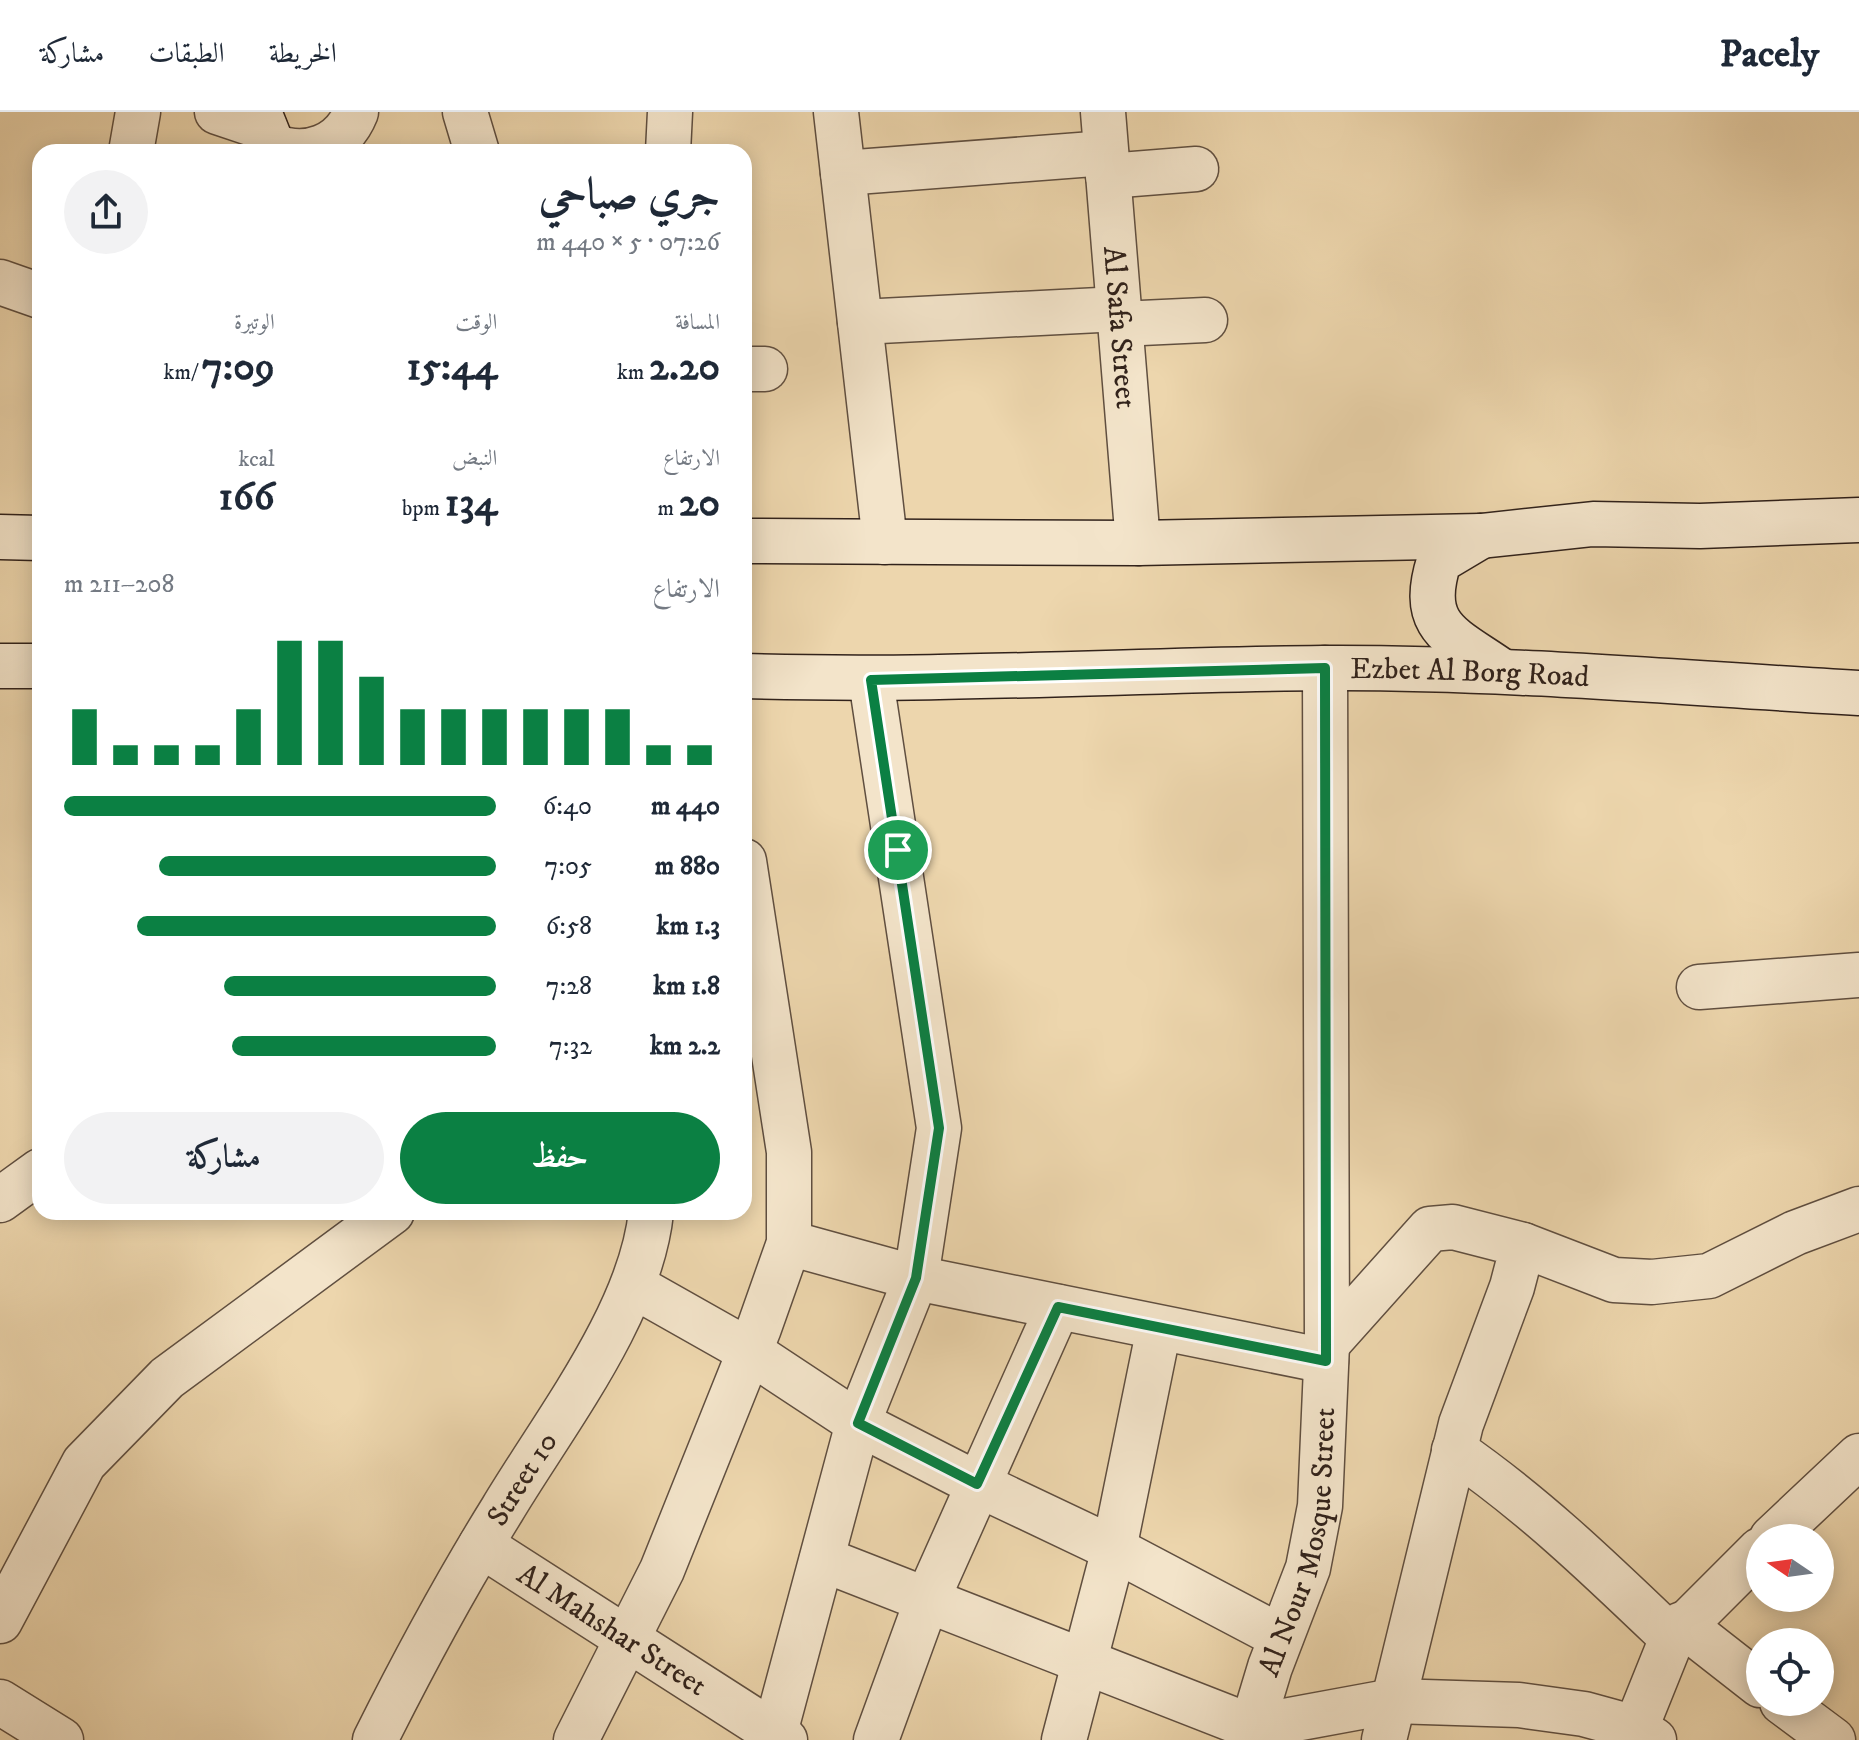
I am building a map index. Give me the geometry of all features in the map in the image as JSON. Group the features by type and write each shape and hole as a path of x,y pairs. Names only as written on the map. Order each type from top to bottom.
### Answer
{"street":[{"path":"132,144 138,112"},
{"path":"217,112 268,134"},
{"path":"327,144 343,133 356,112"},
{"path":"465,112 475,144"},
{"path":"668,144 670,112"},
{"path":"836,112 885,542"},
{"path":"843,173 1106,147 1196,169"},
{"name":"Al Safa Street","path":"1106,147 1138,543"},
{"path":"0,282 32,293"},
{"path":"860,322 1120,316 1205,320"},
{"path":"752,541 1138,543 1481,536 1593,524 1700,526 1859,520"},
{"path":"1481,536 1439,561 1432,583 1430,605 1443,630 1500,670"},
{"path":"0,537 32,538"},
{"path":"0,666 32,666"},
{"name":"Ezbet Al Borg Road","path":"752,676 871,680 1325,668 1500,670 1859,693"},
{"name":"Al Nour Mosque Street","path":"1250,1733 1281,1637 1305,1578 1317,1527 1326,1353 1325,668"},
{"path":"778,1738 858,1423 916,1278 939,1128 871,680"},
{"path":"576,1740 662,1570 789,1243 789,1152 752,913"},
{"path":"1699,987 1859,975"},
{"path":"0,1200 32,1177"},
{"path":"789,1243 916,1278 1159,1328 1326,1353 1430,1229 1453,1227 1523,1245 1614,1280 1666,1281 1709,1276 1795,1233 1859,1209"},
{"path":"0,1621 84,1463 167,1378 381,1220"},
{"name":"Street 10","path":"375,1740 481,1545 613,1328 634,1286 643,1259 650,1220"},
{"path":"1388,1720 1454,1450 1512,1287 1523,1245"},
{"path":"634,1286 749,1351 858,1423 1114,1549 1281,1637"},
{"path":"876,1740 927,1600 1058,1307"},
{"path":"1064,1740 1114,1549 1159,1328"},
{"path":"1454,1450 1505,1485 1677,1631 1746,1676"},
{"path":"1787,1524 1859,1456"},
{"name":"Al Mahshar Street","path":"481,1545 778,1738"},
{"path":"822,1559 1084,1660 1250,1733 1519,1705 1584,1714 1640,1736 1677,1631 1746,1564"},
{"path":"0,1702 61,1740"},
{"path":"1801,1716 1833,1740"}],"route":[{"path":"1325,668 1326,1361 1058,1307 977,1484 858,1423 916,1278 939,1128 898,850 871,680 1325,668"}]}
